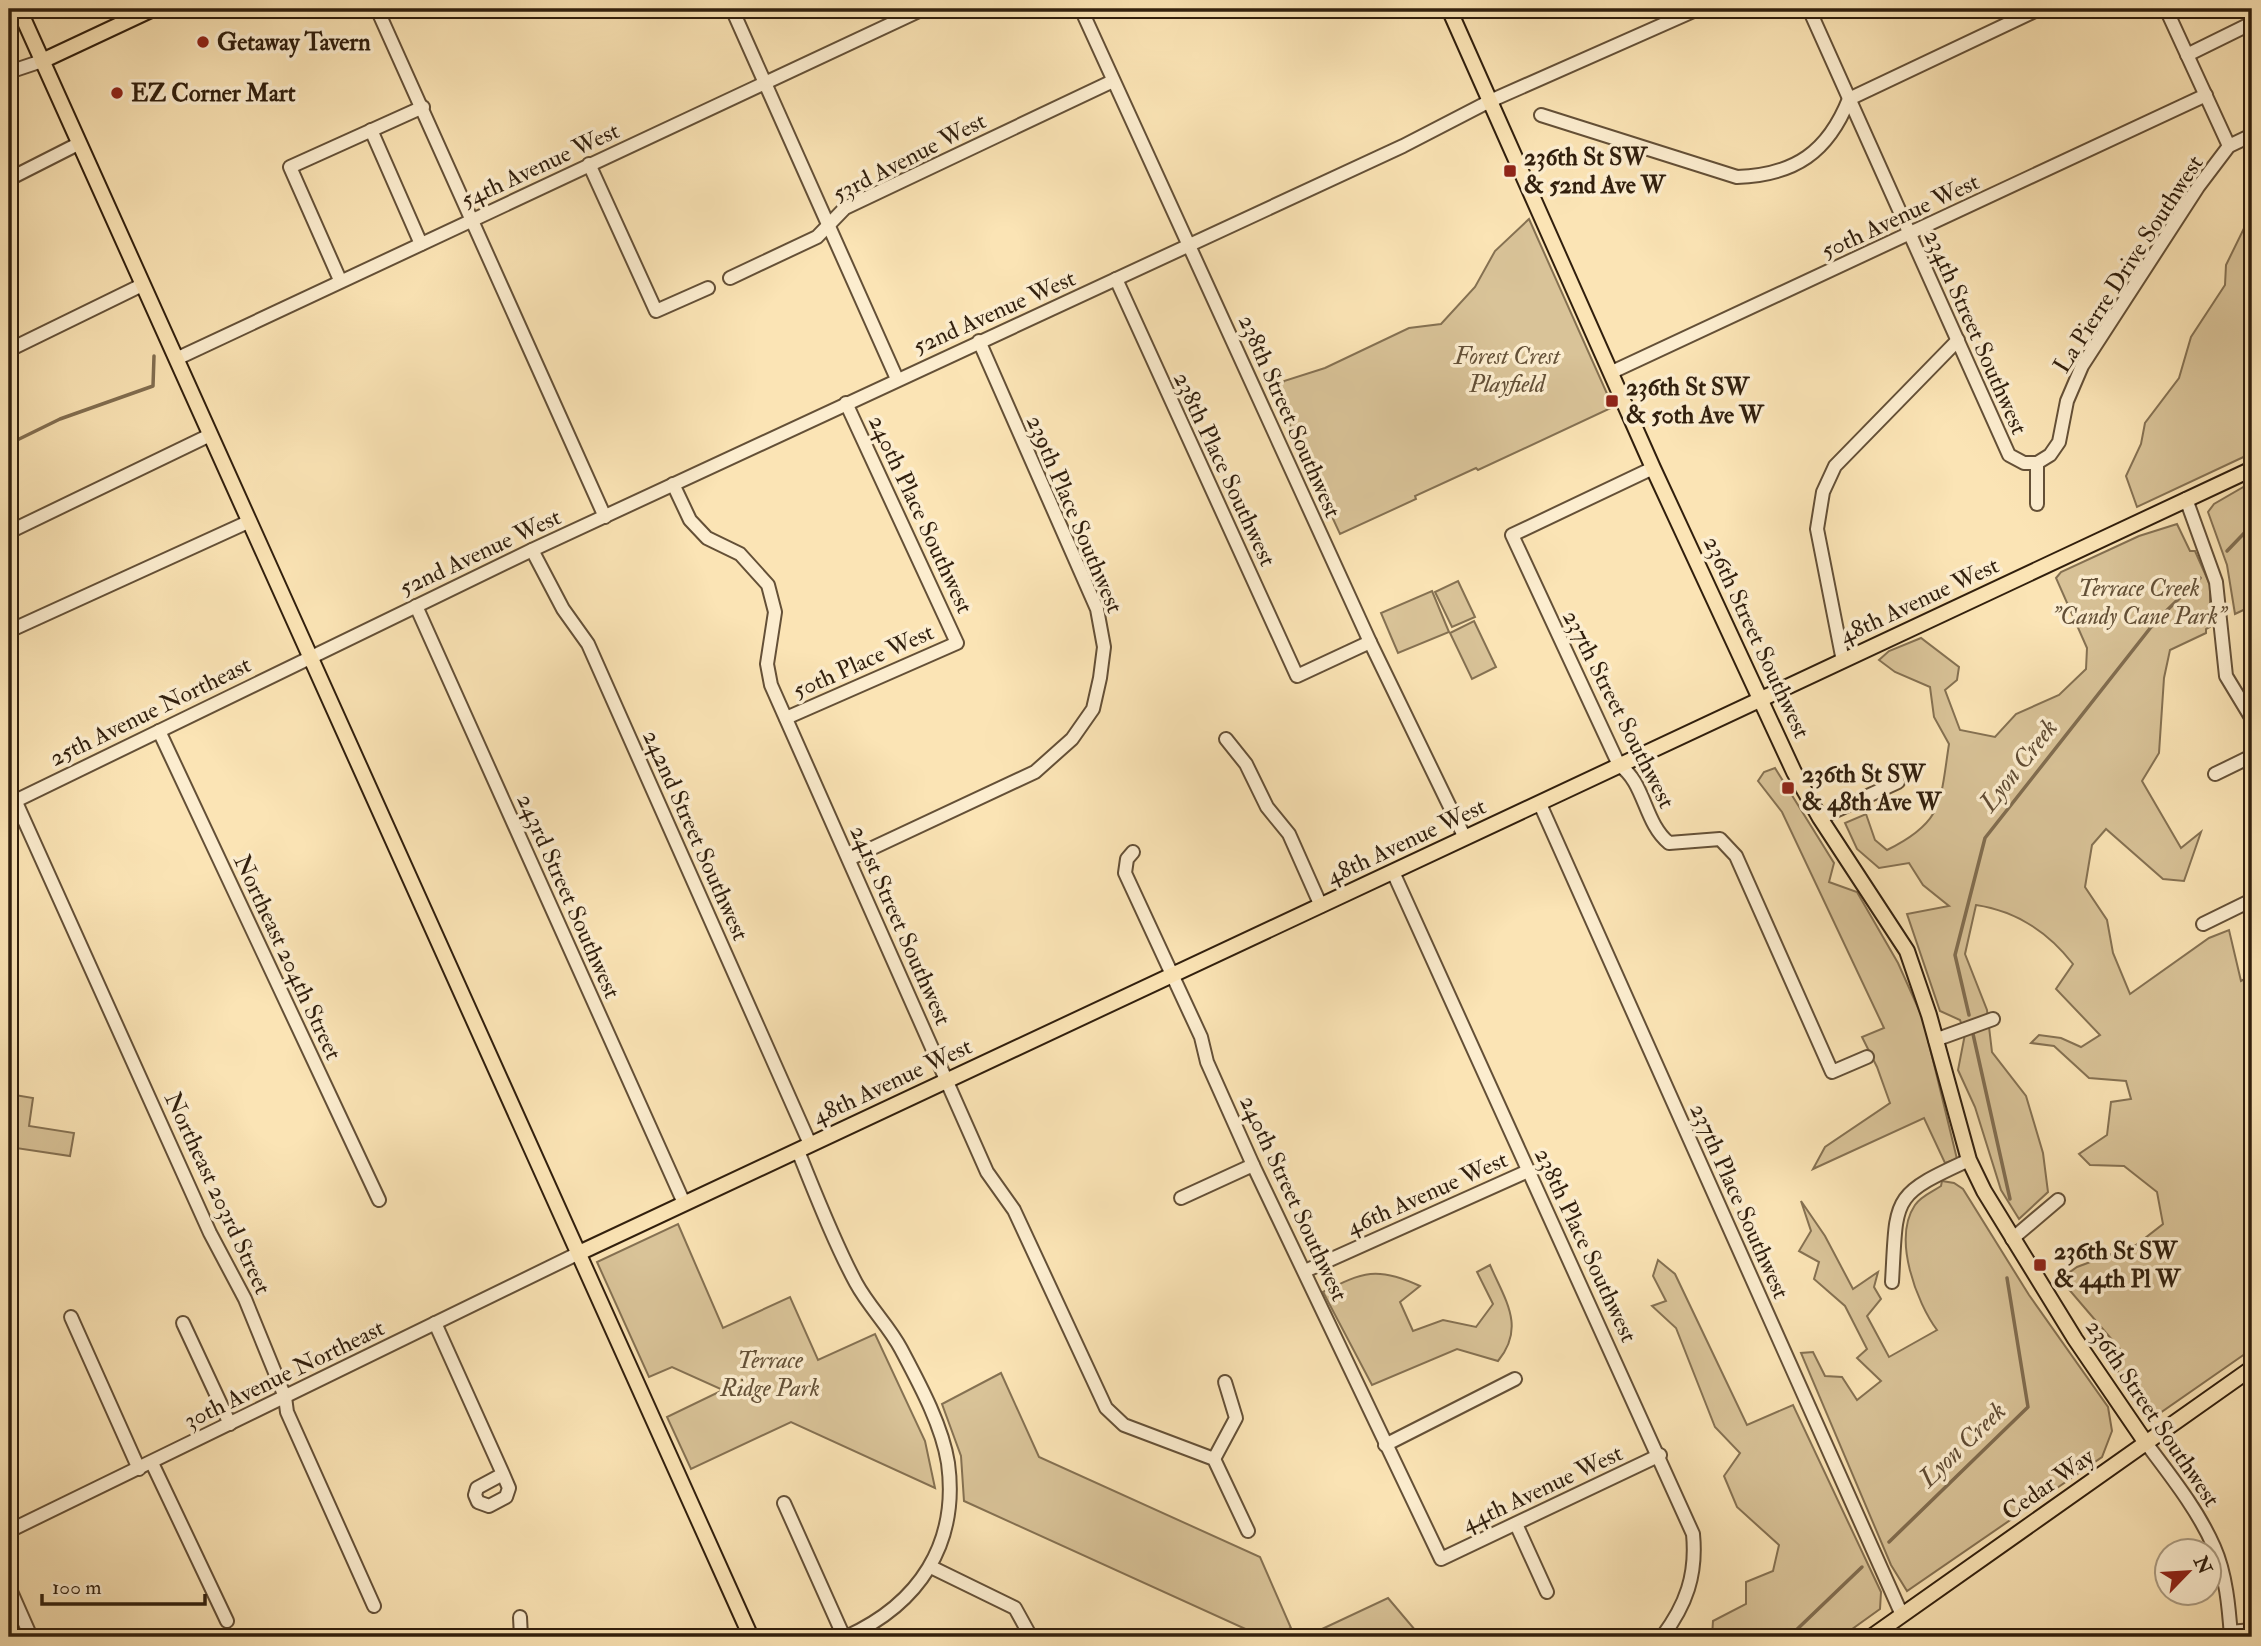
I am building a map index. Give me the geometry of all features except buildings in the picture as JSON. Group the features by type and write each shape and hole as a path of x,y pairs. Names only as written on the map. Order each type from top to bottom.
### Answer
{"main road":[{"path":"19,9 751,1637"},
{"path":"42,61 153,9"},
{"name":"236th Street Southwest","path":"1449,9 1653,468 1760,699 1819,818 1907,951 1920,983 1969,1160 2011,1239 2146,1443"},
{"name":"48th Avenue West","path":"579,1253 2252,469"},
{"name":"Cedar Way","path":"1871,1637 2252,1368"}],"street":[{"path":"377,9 474,219 484,249 604,517"},
{"path":"732,9 897,379"},
{"name":"54th Avenue West","path":"176,359 923,9"},
{"name":"238th Street Southwest","path":"1081,9 1370,642 1465,838"},
{"name":"52nd Avenue West","path":"309,656 897,379 1403,146 1490,101 1698,9"},
{"name":"234th Street Southwest","path":"1809,9 2009,455 2024,463 2037,463 2037,504"},
{"path":"1541,115 1737,177 1767,176 1787,170 1824,143 1839,124 1849,99 2039,9"},
{"path":"2166,9 2229,146"},
{"path":"2187,55 2252,23"},
{"path":"9,72 42,61"},
{"name":"53rd Avenue West","path":"730,278 817,237 845,208 1113,81"},
{"name":"50th Avenue West","path":"1612,372 2206,96"},
{"path":"340,280 290,167 423,107"},
{"path":"371,130 421,244"},
{"name":"La Pierre Drive Southwest","path":"2037,463 2050,455 2059,442 2067,401 2082,366 2198,187 2229,146 2252,135"},
{"path":"9,179 78,144"},
{"path":"589,164 656,311 708,288"},
{"name":"238th Place Southwest","path":"1116,279 1297,676 1370,642"},
{"path":"9,350 142,285"},
{"path":"1843,661 1817,529 1823,492 1835,467 1958,340"},
{"name":"239th Place Southwest","path":"849,859 1035,772 1072,739 1093,709 1104,647 1097,609 979,341"},
{"name":"240th Place Southwest","path":"846,403 957,643"},
{"path":"9,532 210,435"},
{"name":"237th Street Southwest","path":"1653,468 1511,535 1619,765 1631,772 1659,835 1669,843 1720,839 1736,856 1832,1072 1867,1057"},
{"name":"241st Street Southwest","path":"673,484 690,520 707,538 740,554 758,570 768,584 775,612 767,664 771,685 987,1172 1014,1210 1105,1408 1124,1425 1214,1460"},
{"path":"2186,499 2216,582 2226,676 2252,719"},
{"path":"9,631 248,522"},
{"name":"242nd Street Southwest","path":"532,550 564,609 588,644 804,1148 855,1281 900,1346 943,1445 950,1499 944,1534 931,1567 891,1613 845,1637"},
{"name":"243rd Street Southwest","path":"416,606 684,1203"},
{"name":"50th Place West","path":"786,718 957,643"},
{"name":"25th Avenue Northeast","path":"12,802 309,656"},
{"name":"Northeast 204th Street","path":"159,731 379,1200"},
{"path":"1226,739 1246,764 1267,807 1289,834 1321,906"},
{"path":"2216,774 2252,756"},
{"path":"1819,818 1898,782"},
{"name":"Northeast 203rd Street","path":"12,802 210,1233 245,1299 285,1396 287,1412 374,1606"},
{"name":"237th Place Southwest","path":"1540,804 1902,1615"},
{"name":"240th Street Southwest","path":"1133,852 1127,859 1125,873 1201,1037 1208,1062 1253,1165 1441,1559"},
{"name":"238th Place Southwest","path":"1393,872 1660,1455 1693,1534 1695,1558 1691,1584 1683,1605 1662,1637"},
{"path":"2203,924 2252,901"},
{"path":"1935,1040 1993,1019"},
{"path":"1892,1282 1896,1217 1901,1202 1924,1180 1969,1160"},
{"path":"1181,1198 1253,1165"},
{"name":"46th Avenue West","path":"1305,1271 1528,1171"},
{"path":"2011,1239 2058,1200"},
{"name":"30th Avenue Northeast","path":"9,1531 579,1253"},
{"path":"72,1317 139,1469"},
{"path":"183,1323 230,1424"},
{"path":"435,1323 503,1474"},
{"path":"1385,1445 1515,1379"},
{"path":"1225,1382 1236,1418 1214,1460 1248,1531"},
{"name":"236th Street Southwest","path":"2146,1443 2173,1479 2214,1547 2226,1589 2231,1635"},
{"name":"44th Avenue West","path":"1441,1559 1660,1455"},
{"path":"152,1463 227,1621"},
{"path":"784,1503 845,1637"},
{"path":"1516,1524 1547,1592"},
{"path":"931,1567 1015,1608 1031,1637"},
{"path":"9,1587 31,1637"},
{"path":"520,1617 521,1637"},
{"path":"2231,1635 2252,1630"}],"green space":[{"name":"Terrace Creek \"Candy Cane Park\"","path":"2252,212 2252,453 2137,507 2126,476 2141,444 2145,423 2179,378 2191,337 2225,285 2226,265"},
{"name":"Forest Crest Playfield","path":"1529,219 1613,407 1478,470 1476,468 1415,496 1416,499 1340,534 1276,395 1284,381 1325,368 1409,328 1441,324 1475,287 1495,251"},
{"name":"Terrace Creek \"Candy Cane Park\"","path":"2252,482 2252,606 2235,614 2227,565 2208,512 2214,504"},
{"path":"2177,524 2190,551 2195,551 2210,585 2210,627 2206,629 2206,633 2170,650 2164,678 2159,753 2142,781 2181,848 2201,832 2184,881 2163,879 2106,829 2092,845 2085,887 2107,920 2113,953 2130,994 2209,938 2229,930 2241,981 2252,975 2252,995 2249,997 2252,1003 2252,1349 2160,1413 2134,1398 2114,1365 2125,1355 2060,1279 2077,1267 2136,1245 2163,1224 2157,1192 2124,1166 2090,1165 2079,1154 2107,1135 2111,1102 2131,1099 2126,1081 2089,1078 2054,1046 2031,1043 2039,1035 2061,1038 2081,1047 2100,1035 2056,989 2073,964 2053,942 2031,925 2005,912 1976,905 1965,954 1987,1010 1992,1052 2026,1096 2043,1153 2048,1192 2019,1219 2001,1190 1975,1107 1958,1070 1965,1034 1960,1020 1940,1011 1907,914 1949,906 1923,885 1909,863 1879,868 1857,849 1845,823 1866,814 1875,840 1887,850 1906,840 1929,819 1936,808 1944,781 1949,744 1934,717 1930,687 1895,672 1879,660 1889,651 1921,638 1959,667 1957,680 1945,690 1960,730 1995,737 2016,714 2059,695 2086,669 2087,648 2056,578 2061,572 2139,536"},
{"path":"1458,581 1475,617 1452,627 1435,592"},
{"path":"1432,591 1449,632 1398,653 1381,613"},
{"path":"1474,621 1496,667 1472,679 1450,633"},
{"path":"1775,768 1834,863 1829,882 1857,892 1898,963 1923,1019 1957,1159 1945,1163 1924,1118 1813,1169 1825,1147 1890,1103 1862,1037 1884,1028 1782,812 1758,781 1764,772"},
{"path":"9,1094 33,1098 29,1126 74,1133 70,1156 9,1147"},
{"path":"1942,1181 1954,1183 1963,1189 2029,1295 2108,1407 2112,1431 2102,1457 1907,1591 1891,1565 1801,1353 1813,1352 1825,1376 1842,1377 1857,1400 1881,1381 1857,1358 1867,1349 1845,1306 1814,1279 1819,1262 1799,1251 1811,1231 1801,1201 1825,1236 1853,1289 1878,1272 1874,1287 1881,1299 1867,1316 1889,1357 1937,1330 1915,1288 1906,1235 1915,1205 1941,1186"},
{"name":"Terrace Ridge Park","path":"678,1224 723,1328 790,1297 818,1360 875,1334 925,1441 935,1488 791,1422 691,1469 667,1417 723,1390 672,1367 649,1377 597,1262"},
{"path":"1658,1260 1675,1274 1747,1425 1793,1405 1881,1592 1880,1609 1841,1637 1712,1637 1713,1621 1746,1604 1746,1582 1773,1571 1779,1545 1737,1507 1724,1476 1740,1453 1715,1427 1676,1328 1652,1306 1666,1301 1653,1276"},
{"path":"1490,1265 1507,1302 1512,1325 1511,1337 1498,1361 1457,1349 1372,1385 1323,1292 1360,1276 1392,1276 1420,1286 1400,1302 1413,1331 1443,1320 1476,1327 1493,1304 1477,1272"},
{"path":"1001,1373 1039,1457 1260,1557 1291,1628 1271,1637 1263,1637 964,1501 961,1456 942,1404"},
{"path":"1388,1598 1421,1637 1305,1637"}],"waterway":[{"path":"9,444 60,419 153,386 154,356"},
{"name":"Lyon Creek","path":"2227,551 2252,525"},
{"name":"Lyon Creek","path":"1969,1015 1955,955 1985,838 2155,622 2200,578"},
{"name":"Lyon Creek","path":"1973,1034 2010,1199"},
{"name":"Lyon Creek","path":"1889,1542 2028,1407 2007,1278"},
{"name":"Lyon Creek","path":"1789,1637 1862,1567"}],"place":[{"name":"Getaway Tavern","path":"203,42"},
{"name":"EZ Corner Mart","path":"117,93"},
{"name":"236th St SW & 52nd Ave W","path":"1510,171"},
{"name":"236th St SW & 50th Ave W","path":"1612,401"},
{"name":"236th St SW & 48th Ave W","path":"1788,788"},
{"name":"236th St SW & 44th Pl W","path":"2040,1265"}]}
